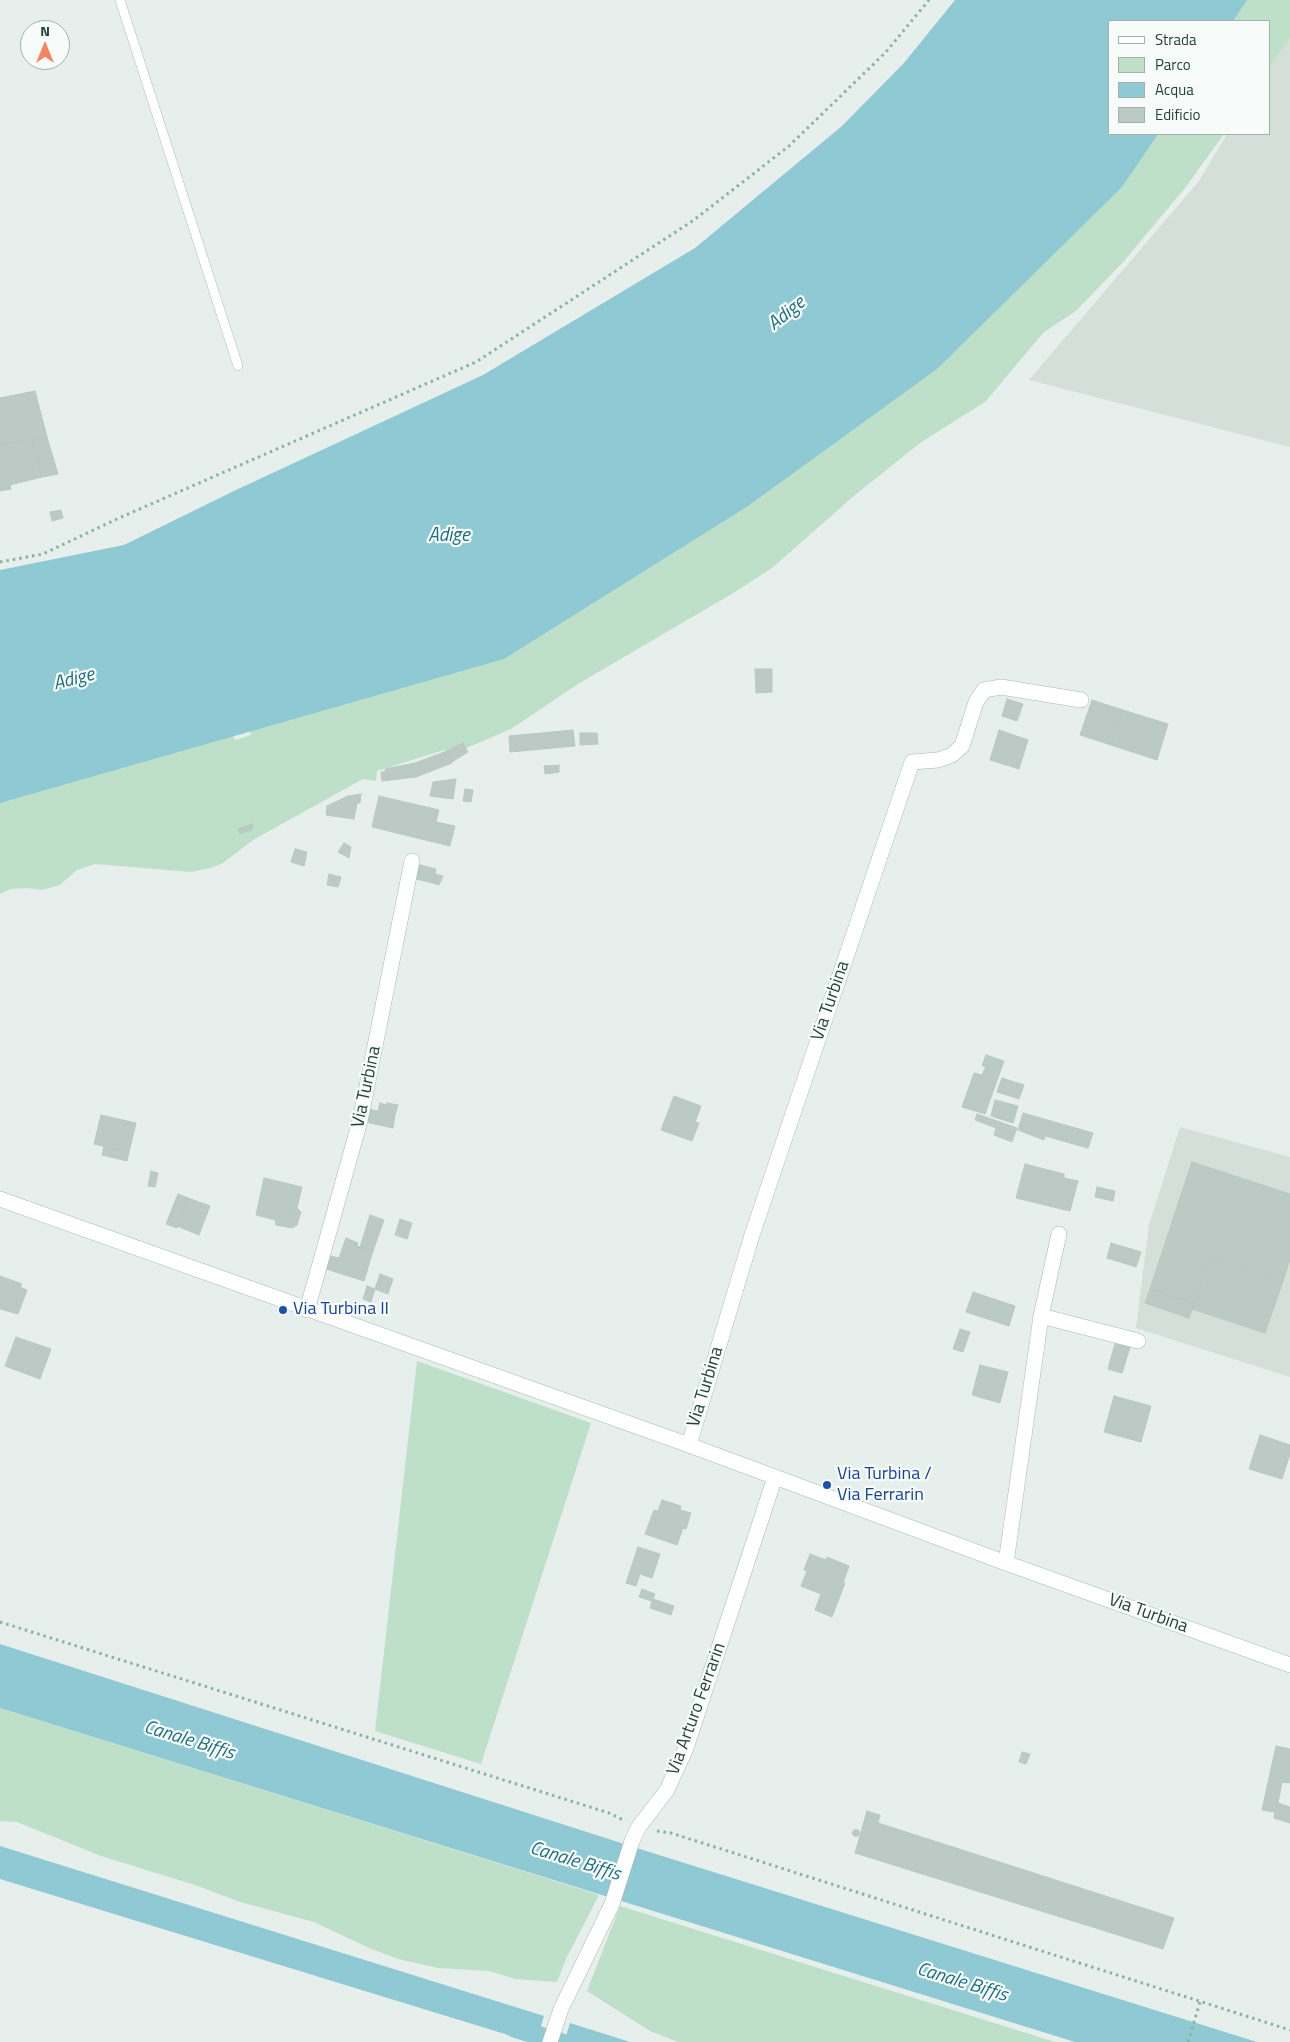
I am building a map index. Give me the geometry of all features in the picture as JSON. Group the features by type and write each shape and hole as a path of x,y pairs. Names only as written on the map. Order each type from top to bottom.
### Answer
{"street":[{"name":"Via Turbina","path":"689,1445 752,1235 912,762 938,760 952,755 962,746 976,702 984,690 1001,687 1081,700"},
{"name":"Via Turbina","path":"307,1310 360,1121 412,861"},
{"name":"Via Turbina","path":"0,1199 689,1445 1006,1563 1290,1665"},
{"path":"1006,1563 1041,1316 1059,1234"},
{"path":"1041,1316 1138,1341"},
{"name":"Via Arturo Ferrarin","path":"550,2042 561,2008 612,1904 638,1828 667,1790 686,1748 775,1477"}],"lane":[{"path":"120,0 238,366"}],"path":[{"path":"0,562 43,554 119,518 476,362 694,220 789,146 885,52 929,0"},
{"path":"1188,2042 1200,2002"}],"shaded area":[{"path":"1290,28 1290,447 1029,380 1199,181 1226,135 1270,135 1270,61"},
{"path":"1180,1127 1290,1157 1290,1377 1136,1328 1149,1225"}],"green space":[{"path":"1202,0 1290,0 1290,37 1270,67 1270,20 1190,20"},
{"path":"1108,135 1223,135 1185,188 1124,261 1076,311 1044,332 985,402 920,443 855,495 772,568 735,592 578,684 511,729 457,752 444,750 377,771 376,781 363,779 253,840 223,863 211,868 191,872 95,864 77,870 60,885 42,890 11,889 0,894 0,788 211,713 236,740 251,735 246,716"},
{"path":"417,1361 591,1423 481,1764 375,1731"},
{"path":"0,1708 599,1895 566,1959 557,1982 515,1979 489,1971 438,1968 398,1959 369,1948 314,1922 240,1902 195,1885 101,1856 17,1822 0,1821"},
{"path":"620,1906 1055,2042 678,2042 650,2031 587,1991"}],"water":[{"name":"Adige","path":"955,0 1247,0 1234,20 1108,20 1108,135 1157,135 1122,187 937,369 748,506 504,659 0,803 0,570 124,545 236,490 483,375 695,248 842,126 904,63"},
{"name":"Canale Biffis","path":"0,1644 643,1850 1257,2042 1075,2042 0,1708"},
{"path":"0,1846 544,2016 536,2042 0,1879"},
{"path":"570,2023 630,2042 564,2042"}],"building":[{"path":"35,391 47,437 0,445 0,398"},
{"path":"47,437 58,474 42,477 32,439"},
{"path":"32,439 42,477 10,485 11,489 0,491 0,445"},
{"path":"61,510 63,518 52,521 50,512"},
{"path":"755,669 772,669 772,692 756,693"},
{"path":"1007,699 1023,704 1017,721 1002,716"},
{"path":"1092,700 1123,710 1111,745 1080,735"},
{"path":"1123,710 1168,724 1157,760 1111,745"},
{"path":"573,730 575,746 510,752 509,736"},
{"path":"999,730 1028,740 1019,769 990,760"},
{"path":"580,733 597,733 598,744 580,745"},
{"path":"463,743 468,752 452,762 447,751"},
{"path":"447,751 452,763 416,777 382,781 381,772 386,772 385,769 415,763"},
{"path":"559,765 559,772 545,774 544,766"},
{"path":"456,779 453,799 430,796 433,782"},
{"path":"465,789 473,790 471,802 463,801"},
{"path":"361,794 354,819 326,815 327,806 348,796"},
{"path":"379,796 439,810 436,822 455,826 450,846 372,827"},
{"path":"252,824 253,829 240,834 238,829"},
{"path":"344,843 351,847 349,858 338,852"},
{"path":"295,849 307,852 304,866 291,862"},
{"path":"416,864 436,869 433,883 412,878"},
{"path":"329,874 341,877 338,887 327,885"},
{"path":"435,874 443,876 439,885 433,883"},
{"path":"986,1055 1004,1061 985,1114 962,1107 974,1073 982,1075 986,1066 982,1066"},
{"path":"1002,1078 1024,1085 1019,1099 997,1092"},
{"path":"674,1096 701,1106 695,1122 699,1123 692,1141 661,1130"},
{"path":"995,1100 1018,1106 1013,1123 991,1116"},
{"path":"380,1103 386,1105 385,1113 395,1115 393,1128 365,1122 368,1109 378,1111"},
{"path":"387,1103 398,1105 395,1115 385,1113"},
{"path":"1023,1113 1093,1133 1088,1148 1045,1136 1044,1140 1018,1130"},
{"path":"977,1114 1017,1128 1012,1142 994,1135 996,1128 975,1120"},
{"path":"101,1115 136,1123 129,1152 94,1144"},
{"path":"104,1146 129,1152 127,1161 102,1155"},
{"path":"1192,1162 1290,1194 1290,1259 1283,1281 1210,1257 1194,1304 1150,1289"},
{"path":"1025,1164 1064,1174 1064,1178 1078,1181 1070,1211 1016,1198"},
{"path":"151,1171 158,1173 155,1187 148,1186"},
{"path":"264,1178 302,1187 297,1208 291,1209 289,1219 278,1216 275,1220 256,1215"},
{"path":"1097,1187 1115,1191 1113,1201 1095,1197"},
{"path":"178,1194 188,1198 177,1228 166,1224"},
{"path":"188,1198 210,1206 199,1235 177,1226"},
{"path":"297,1208 301,1212 297,1225 292,1228 276,1225 275,1220 278,1216 289,1219 291,1209"},
{"path":"370,1215 384,1220 373,1251 360,1247"},
{"path":"400,1219 412,1223 407,1239 395,1235"},
{"path":"346,1238 358,1243 357,1246 373,1251 364,1281 326,1269 331,1256 339,1258"},
{"path":"1111,1243 1141,1252 1136,1267 1107,1258"},
{"path":"1210,1257 1283,1281 1265,1333 1192,1309"},
{"path":"380,1274 393,1279 388,1294 375,1289"},
{"path":"0,1276 22,1284 20,1287 27,1290 18,1314 0,1309"},
{"path":"367,1286 375,1289 371,1302 363,1299"},
{"path":"1150,1289 1194,1304 1189,1318 1145,1303"},
{"path":"973,1292 1015,1306 1009,1326 966,1312"},
{"path":"960,1329 970,1332 963,1352 953,1349"},
{"path":"16,1337 51,1349 40,1379 5,1366"},
{"path":"1116,1340 1131,1344 1122,1373 1108,1369"},
{"path":"980,1365 1008,1372 1000,1403 972,1395"},
{"path":"1114,1396 1151,1406 1141,1442 1104,1432"},
{"path":"1260,1435 1290,1445 1290,1454 1282,1479 1249,1469"},
{"path":"662,1500 681,1506 680,1510 691,1513 686,1529 683,1528 677,1545 645,1534 654,1510 658,1511"},
{"path":"638,1547 660,1554 652,1578 640,1574 636,1586 626,1583"},
{"path":"810,1554 826,1560 827,1557 849,1566 843,1583 845,1583 832,1617 815,1610 821,1594 801,1586 807,1571 804,1570"},
{"path":"642,1589 655,1594 653,1599 674,1606 671,1615 650,1608 652,1601 639,1597"},
{"path":"1276,1746 1290,1749 1290,1779 1289,1783 1282,1782 1278,1803 1290,1807 1290,1823 1274,1818 1275,1812 1262,1810"},
{"path":"1022,1752 1030,1754 1026,1764 1019,1762"},
{"path":"867,1811 880,1815 878,1823 1174,1918 1163,1949 855,1853"},
{"path":"856,1829 860,1833 856,1837 852,1833"}],"waterway":[{"path":"514,2028 560,2042"}],"place":[{"name":"Via Turbina II","path":"283,1310"},
{"name":"Via Turbina / Via Ferrarin","path":"827,1485"}]}
